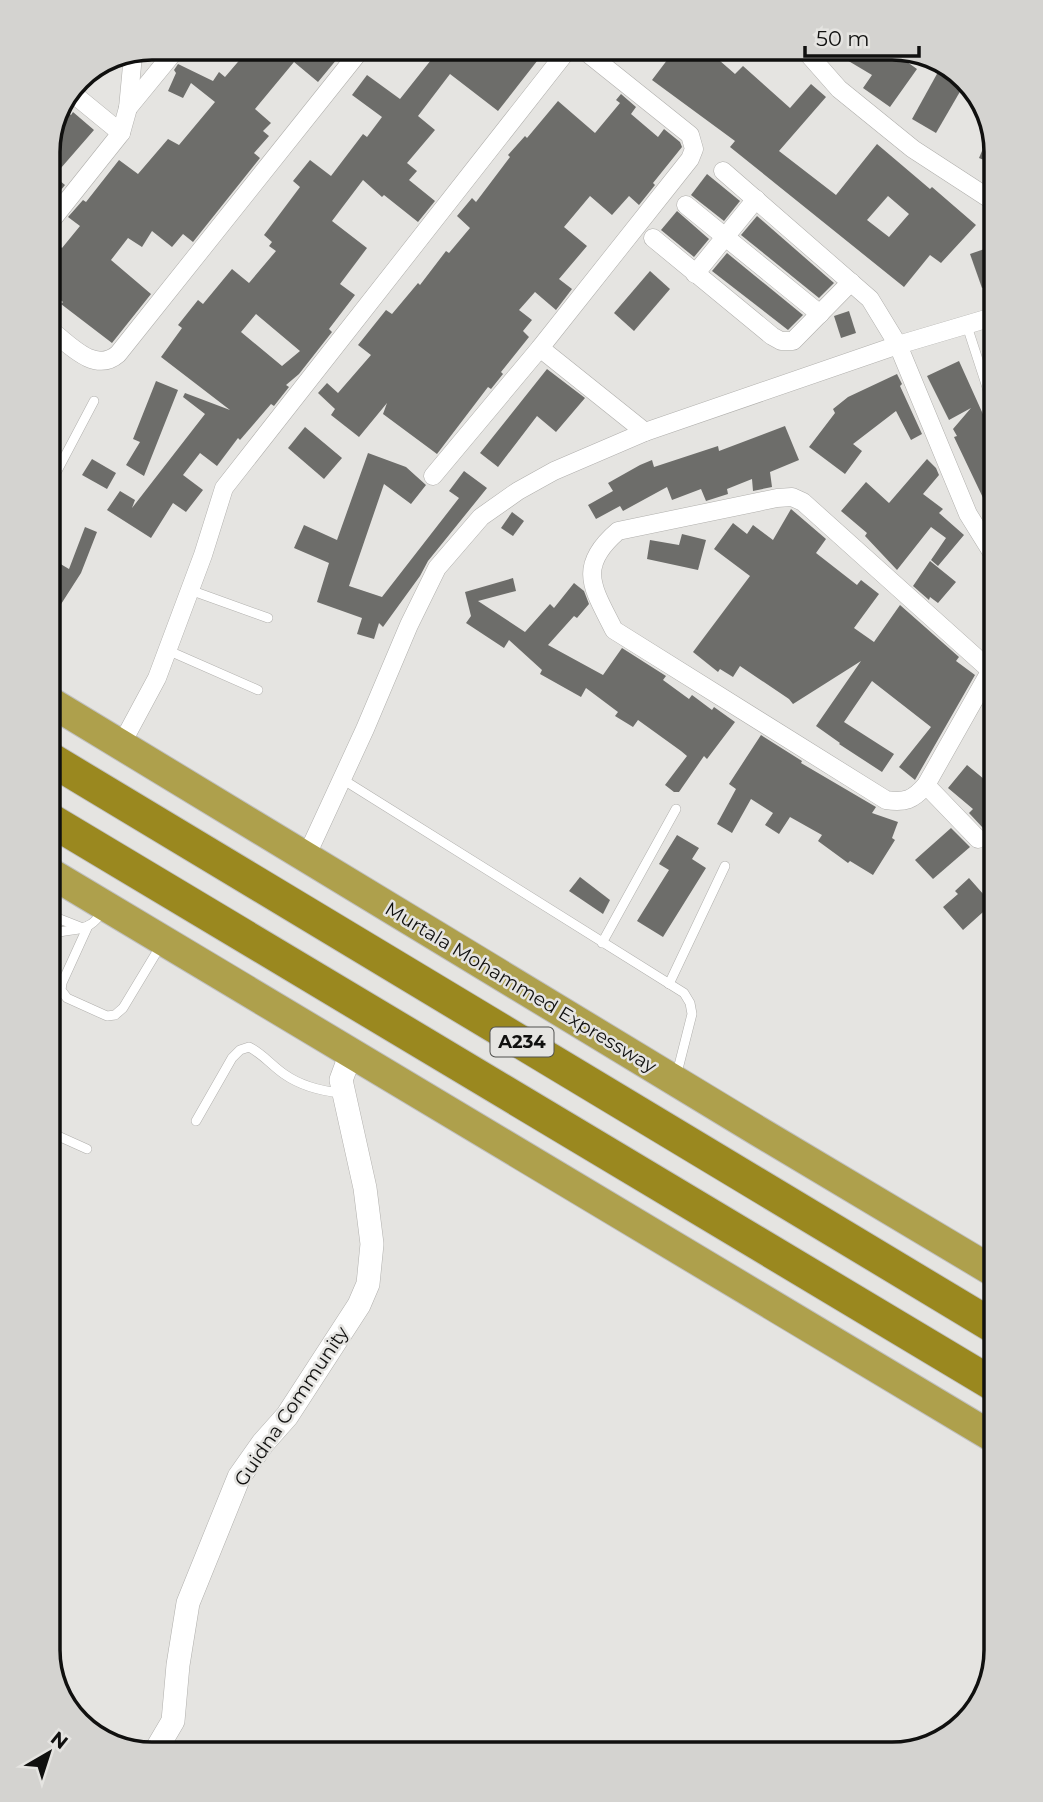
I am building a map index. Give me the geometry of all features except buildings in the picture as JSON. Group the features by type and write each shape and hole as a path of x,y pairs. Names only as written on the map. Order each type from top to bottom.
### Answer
{"highway":[{"name":"Murtala Mohammed Expressway","path":"60,708 984,1266"},
{"name":"A234","path":"60,765 984,1321"},
{"name":"A234","path":"60,826 984,1379"},
{"path":"60,886 92,920 163,941 984,1432"}],"street":[{"path":"128,108 167,60"},
{"path":"60,337 89,359 98,362 118,355 353,60"},
{"path":"121,745 157,678 224,488 560,60"},
{"path":"433,475 540,348 690,159 694,149 690,135 596,60"},
{"path":"813,60 839,89 912,149 984,195"},
{"path":"60,210 121,133 128,108 132,62"},
{"path":"78,98 121,133"},
{"path":"723,171 870,299 898,345 968,514 984,540"},
{"path":"695,274 756,199"},
{"path":"687,205 820,314"},
{"path":"653,238 781,341 793,341 851,282"},
{"path":"306,857 409,625 438,568 481,517 518,491 554,471 645,432 898,345 984,320"},
{"path":"540,348 645,432"},
{"path":"984,658 803,502 792,497 618,531 602,545 593,564 592,584 614,630 886,800 903,803 917,796 926,785 984,682"},
{"path":"926,785 978,839"},
{"name":"Guidna Community","path":"160,1742 173,1720 188,1602 239,1478 263,1443 287,1416 359,1305 368,1284 371,1233 365,1188 343,1093 342,1073 351,1054"}],"lane":[{"path":"967,326 984,378"},
{"path":"60,465 94,401"},
{"path":"190,590 268,618"},
{"path":"167,650 258,690"},
{"path":"342,779 684,993 691,1003 692,1014 675,1081"},
{"path":"602,943 676,809"},
{"path":"669,984 725,866"},
{"path":"60,916 92,920"},
{"path":"60,930 92,920"},
{"path":"92,920 61,990 67,998 107,1016 115,1015 123,1008 163,941"},
{"path":"196,1122 232,1058 240,1050 249,1047 262,1054 284,1074 320,1091 343,1093"},
{"path":"60,1138 87,1149"}]}
